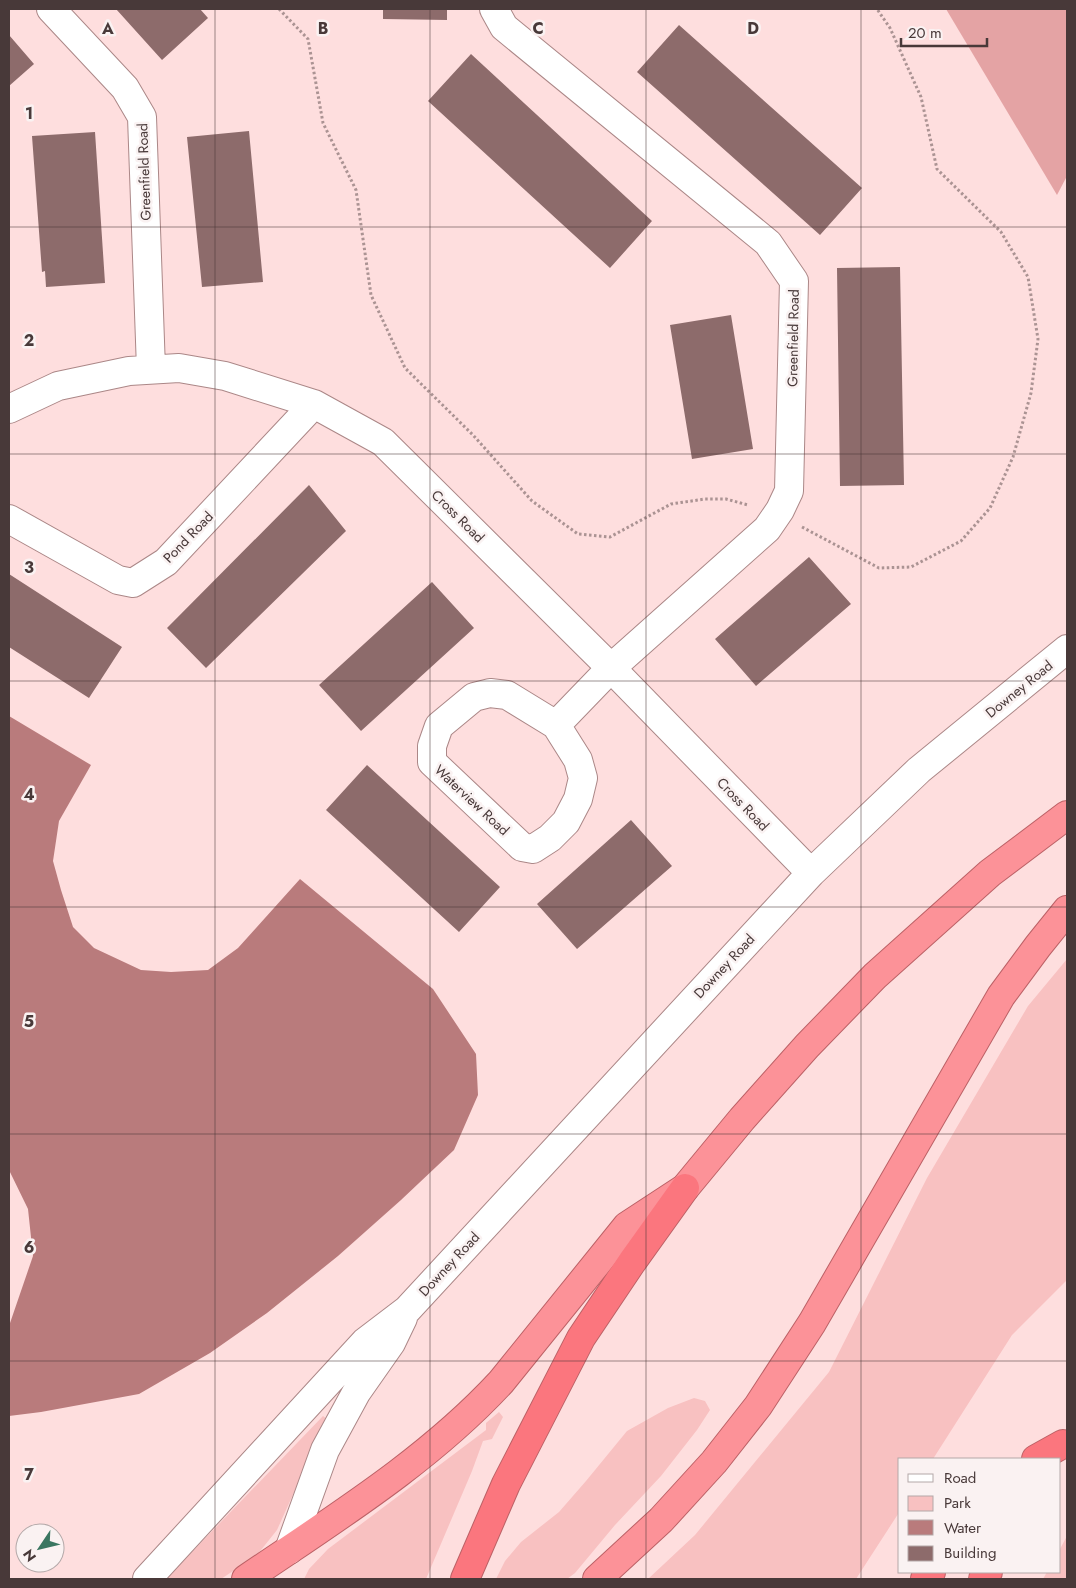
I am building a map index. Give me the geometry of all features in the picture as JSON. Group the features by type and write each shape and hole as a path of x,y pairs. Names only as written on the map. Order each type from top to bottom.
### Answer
{"highway":[{"path":"465,1579 506,1484 581,1338 685,1188 800,1053 875,976 990,872 1067,815"},
{"path":"597,1579 662,1520 714,1462 758,1406 812,1323 1002,996 1067,910"},
{"path":"246,1579 333,1521 453,1429 501,1382 627,1226 685,1188"},
{"path":"1038,1458 1061,1447"},
{"path":"279,1579 289,1550"}],"street":[{"name":"Greenfield Road","path":"51,9 125,88 142,117 151,369"},
{"name":"Greenfield Road","path":"494,9 504,27 768,244 794,281 789,491 778,513 767,529 611,668"},
{"name":"Cross Road","path":"9,409 58,386 128,371 178,368 225,376 314,404 383,442 611,668 810,873"},
{"name":"Pond Road","path":"9,519 118,580 133,583 166,562 314,404"},
{"name":"Downey Road","path":"146,1579 365,1342 407,1310 810,873 920,770 1067,649"},
{"path":"556,725 611,668"},
{"name":"Waterview Road","path":"490,693 507,694 556,725 578,760 583,778 578,799 566,822 550,838 533,848 522,847 432,762 432,746 439,726 474,697 490,693"},
{"name":"Downey Road","path":"289,1550 325,1450 356,1393 391,1343 407,1310"}],"path":[{"path":"279,9 308,39 323,123 356,190 371,295 405,368 473,435 532,501 578,534 610,537 671,504 705,499 726,500 778,513 879,568 911,567 961,541 990,508 1013,457 1031,393 1038,340 1028,276 1001,232 937,169 921,97 890,28 877,9"}],"green space":[{"path":"1067,959 1067,1280 1012,1335 934,1458 898,1458 898,1514 856,1579 648,1579 695,1535 829,1372 927,1178 1028,1006"},
{"path":"694,1398 705,1401 710,1410 697,1430 661,1476 615,1525 575,1573 567,1579 496,1579 505,1561 521,1542 559,1512 627,1431 668,1408"},
{"path":"499,1412 503,1417 492,1439 483,1441 426,1579 304,1579 309,1569 328,1549 486,1430 486,1423"},
{"path":"323,1416 327,1419 277,1530 257,1555 221,1579 166,1579"},
{"path":"1067,1536 1067,1579 1043,1579 1046,1573 1061,1573 1061,1547"}],"shaded area":[{"path":"946,9 1067,9 1067,176 1057,195"}],"water":[{"path":"9,716 91,765 59,821 53,861 73,927 94,948 141,970 171,972 208,970 238,948 300,879 433,989 476,1054 478,1095 454,1150 338,1256 267,1313 210,1353 139,1394 9,1416 9,1326 33,1256 28,1209 9,1170"}],"building":[{"path":"116,9 200,9 208,18 162,60"},
{"path":"383,9 447,9 447,20 383,19"},
{"path":"679,25 862,188 820,235 637,72"},
{"path":"9,35 34,64 9,86"},
{"path":"471,54 652,221 610,268 428,101"},
{"path":"249,131 263,282 202,287 187,137"},
{"path":"95,132 105,283 46,287 45,271 42,272 32,136"},
{"path":"900,267 904,485 840,486 837,268"},
{"path":"731,315 753,449 692,459 670,325"},
{"path":"309,485 346,531 206,668 167,628"},
{"path":"809,557 851,604 756,686 715,639"},
{"path":"9,574 122,647 89,698 9,647"},
{"path":"432,582 474,628 361,731 319,685"},
{"path":"367,765 500,887 459,932 326,810"},
{"path":"631,820 672,866 577,949 537,904"}]}
